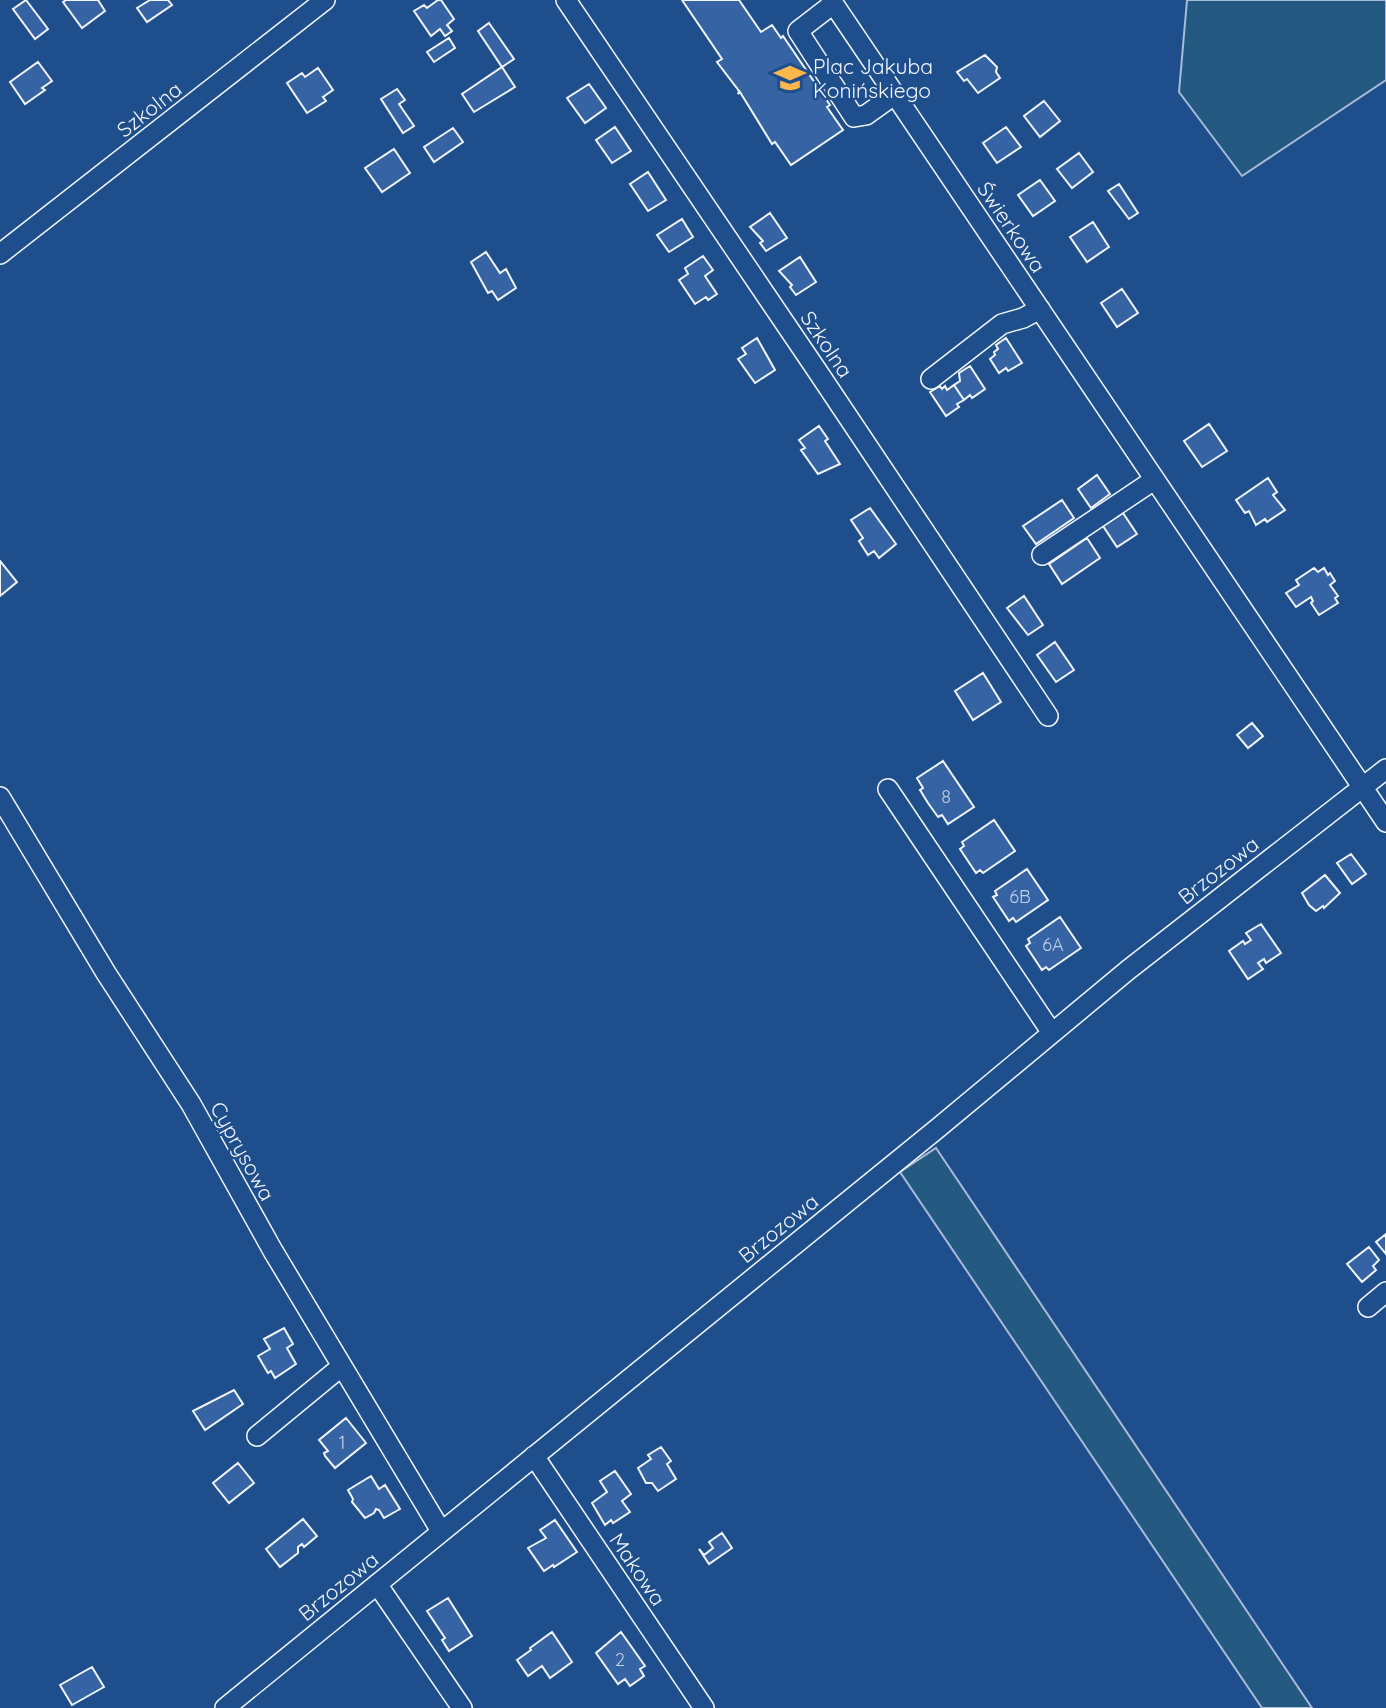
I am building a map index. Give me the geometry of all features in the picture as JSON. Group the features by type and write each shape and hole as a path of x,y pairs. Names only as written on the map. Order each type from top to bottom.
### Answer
{"street":[{"name":"Szkolna","path":"0,254 326,0"},
{"name":"Szkolna","path":"565,0 1048,716"},
{"name":"Świerkowa","path":"832,2 1386,822"},
{"path":"832,2 798,32 854,117 866,115 894,95"},
{"path":"931,379 1002,324 1023,318 1040,309"},
{"path":"1042,555 1154,480"},
{"name":"Brzozowa","path":"225,1708 1128,970 1386,769"},
{"path":"888,789 1052,1033"},
{"name":"Cyprysowa","path":"0,797 106,973 191,1104 274,1251 441,1531"},
{"path":"1368,1307 1386,1292"},
{"path":"257,1436 342,1366"},
{"name":"Makowa","path":"534,1456 704,1708"},
{"path":"377,1584 462,1708"}],"shaded area":[{"path":"1187,0 1386,0 1386,80 1242,176 1179,92"},
{"path":"936,1148 1312,1708 1262,1708 900,1172"}],"building":[{"path":"26,0 48,29 35,39 13,9"},
{"path":"98,0 105,11 82,28 63,2"},
{"path":"150,0 168,0 172,5 147,22 137,8"},
{"path":"441,0 454,19 447,25 452,31 445,36 440,29 431,36 414,11 424,5 427,8"},
{"path":"682,0 739,0 761,32 772,25 781,38 783,36 830,105 827,107 843,130 791,165 775,142 772,144 740,92 738,94 739,91 717,62 722,59"},
{"path":"489,23 514,59 502,67 478,31"},
{"path":"449,38 455,48 434,62 427,52"},
{"path":"985,55 997,67 996,72 1000,78 978,93 967,79 964,81 957,72"},
{"path":"38,62 52,81 42,88 45,90 25,104 10,82"},
{"path":"502,67 515,87 474,112 462,94"},
{"path":"318,68 333,90 323,97 326,101 307,113 287,83 302,73 305,77"},
{"path":"589,84 606,108 585,123 567,98"},
{"path":"397,89 405,100 399,104 414,126 403,133 381,99"},
{"path":"1044,101 1060,121 1040,137 1024,116"},
{"path":"615,127 631,151 612,163 596,140"},
{"path":"1006,127 1021,147 997,163 983,143"},
{"path":"453,128 463,142 434,162 424,147"},
{"path":"394,149 410,173 382,192 365,168"},
{"path":"1079,153 1093,172 1072,188 1057,169"},
{"path":"648,172 666,200 648,211 630,184"},
{"path":"1040,180 1055,201 1033,216 1018,195"},
{"path":"1119,184 1138,213 1129,219 1108,191"},
{"path":"770,213 787,238 766,251 760,243 763,241 750,227"},
{"path":"682,219 693,237 669,252 657,235"},
{"path":"1093,222 1109,247 1087,262 1070,237"},
{"path":"486,252 500,273 506,269 516,288 498,300 492,291 488,293 471,262"},
{"path":"703,256 713,270 705,276 717,294 695,304 679,280 688,274 685,268"},
{"path":"800,257 816,282 796,295 790,287 792,285 779,271"},
{"path":"1122,289 1138,313 1117,327 1101,303"},
{"path":"757,338 775,370 755,383 738,359 746,354 742,348"},
{"path":"1006,338 1022,363 999,373 990,359 998,349 996,345"},
{"path":"970,366 985,389 964,400 954,385 960,381 959,373"},
{"path":"954,385 964,400 946,416 930,392 940,386 942,389 945,386 947,390"},
{"path":"1209,424 1227,451 1202,467 1184,441"},
{"path":"819,426 840,464 818,474 801,450 805,448 799,440"},
{"path":"1097,475 1110,494 1091,508 1078,489"},
{"path":"1268,478 1277,492 1273,495 1285,510 1267,522 1265,519 1256,525 1249,511 1245,513 1236,500"},
{"path":"1062,500 1074,518 1036,544 1023,526"},
{"path":"870,508 896,544 879,558 874,551 868,555 859,541 863,538 851,520"},
{"path":"1123,513 1137,534 1117,547 1103,526"},
{"path":"1087,538 1100,558 1062,584 1049,564"},
{"path":"0,561 17,582 0,596"},
{"path":"1314,568 1318,572 1324,568 1328,575 1330,573 1335,581 1330,585 1338,596 1335,598 1338,603 1319,615 1311,603 1311,597 1296,607 1286,593 1299,585 1296,580"},
{"path":"1024,596 1043,625 1028,635 1007,608"},
{"path":"1055,642 1074,670 1056,682 1037,655"},
{"path":"983,673 1001,702 973,720 955,691"},
{"path":"1252,723 1263,736 1248,748 1237,735"},
{"path":"943,761 974,807 948,824 942,815 938,817 928,803 917,778"},
{"path":"994,820 1015,851 983,873 980,870 976,873 960,849 964,846 962,842"},
{"path":"1351,854 1366,874 1352,884 1337,863"},
{"path":"1027,869 1048,900 1016,922 1013,918 1009,921 993,897 997,895 995,891"},
{"path":"1325,875 1340,893 1324,908 1323,906 1316,911 1302,893"},
{"path":"1060,917 1081,948 1049,970 1046,967 1042,970 1026,946 1030,943 1028,939"},
{"path":"1261,924 1281,953 1266,963 1264,959 1258,963 1263,969 1248,979 1229,951 1243,941 1245,944 1251,940 1246,933"},
{"path":"1386,1234 1386,1254 1376,1242"},
{"path":"1369,1247 1379,1260 1373,1266 1376,1270 1362,1282 1347,1264"},
{"path":"284,1328 293,1344 287,1348 296,1364 275,1378 271,1371 268,1373 258,1356 270,1349 264,1339"},
{"path":"234,1390 243,1404 205,1430 193,1411"},
{"path":"346,1418 366,1443 335,1468 325,1456 324,1453 328,1451 319,1440"},
{"path":"661,1447 671,1461 667,1464 676,1479 658,1491 652,1483 646,1483 638,1468 651,1459 648,1455"},
{"path":"238,1463 254,1483 229,1503 213,1483"},
{"path":"615,1471 631,1494 622,1501 630,1512 605,1525 592,1503 607,1492 600,1481"},
{"path":"371,1476 379,1489 385,1485 400,1509 384,1518 376,1509 365,1518 352,1502 348,1490"},
{"path":"303,1519 317,1536 304,1547 302,1544 298,1547 298,1553 280,1567 266,1549"},
{"path":"555,1520 577,1552 544,1571 528,1548 546,1538 540,1530"},
{"path":"722,1533 732,1548 709,1564 699,1549 704,1555 713,1548 709,1542"},
{"path":"448,1598 472,1636 449,1651 442,1640 445,1638 427,1611"},
{"path":"552,1632 572,1662 550,1678 542,1666 528,1676 517,1660"},
{"path":"621,1632 645,1666 640,1669 644,1676 630,1686 625,1679 618,1684 596,1653"},
{"path":"92,1667 104,1687 72,1705 60,1685"}],"place":[{"name":"Plac Jakuba Konińskiego","path":"790,78"}]}
